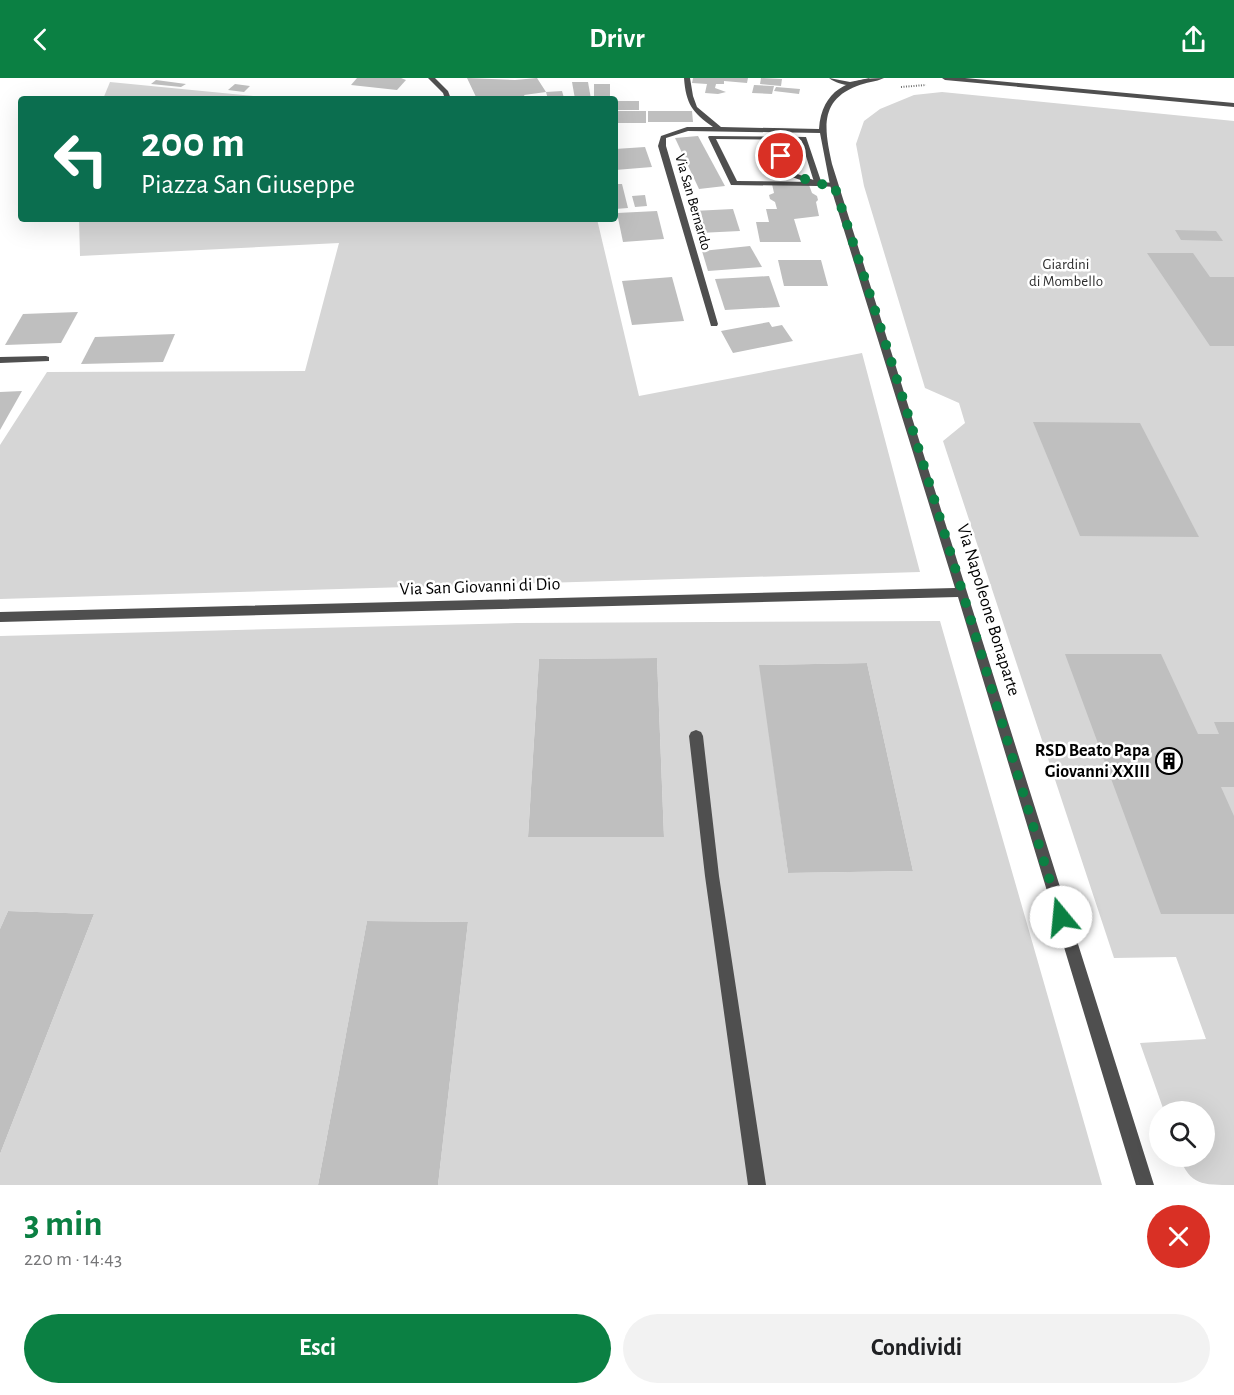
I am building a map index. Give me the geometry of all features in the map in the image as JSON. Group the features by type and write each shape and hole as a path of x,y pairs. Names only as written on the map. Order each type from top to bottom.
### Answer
{"street":[{"path":"432,78 447,96"},
{"path":"687,78 688,100 692,107 718,128"},
{"path":"832,78 846,83 864,80"},
{"name":"Via Napoleone Bonaparte","path":"881,78 864,80 844,89 830,99 823,111 821,131 834,185 910,414 961,592 1144,1185"},
{"path":"945,78 1234,105"},
{"name":"Via San Bernardo","path":"714,324 662,146 663,136 687,129 718,128 773,134 821,131"},
{"path":"773,134 789,173 818,184"},
{"path":"818,184 804,138 773,134 711,137 734,183 834,185"},
{"path":"0,360 46,359"},
{"name":"Via San Giovanni di Dio","path":"0,617 961,592"},
{"path":"696,736 712,876 757,1185"}],"path":[{"path":"894,88 930,85"}],"green space":[{"path":"110,82 252,96 104,96"},
{"name":"Giardini di Mombello","path":"942,92 1234,121 1234,1185 1199,1182 1184,1167 1215,1167 1215,1101 1160,1101 1140,1043 1206,1039 1176,957 1114,958 943,441 965,423 959,403 925,388 864,186 856,144 864,121 880,109 914,95"},
{"path":"79,222 598,222 639,396 862,353 920,572 0,599 0,445 47,372 305,371 339,243 80,256"},
{"path":"940,621 1102,1185 438,1185 468,922 367,921 318,1185 0,1185 0,1154 94,914 8,911 0,929 0,636 517,623","holes":["657,658 664,837 528,837 539,659","867,663 913,871 788,873 760,665"]}],"building":[{"path":"357,78 406,80 397,90 351,85"},
{"path":"467,78 515,80 537,78 546,92 524,96 476,96"},
{"path":"693,78 748,78 747,83 724,81 724,84 716,84 715,88 726,92 718,94 705,93 707,84 692,83"},
{"path":"761,78 782,79 781,86 760,84"},
{"path":"156,80 186,84 181,87 151,84"},
{"path":"572,82 588,82 590,96 574,96"},
{"path":"235,84 250,86 244,92 228,90"},
{"path":"594,84 610,84 610,96 594,96"},
{"path":"754,85 774,86 772,94 752,93"},
{"path":"776,87 800,89 799,94 774,91"},
{"path":"562,91 563,96 547,96 546,92"},
{"path":"618,101 639,101 639,110 618,110"},
{"path":"618,111 646,111 646,123 618,123"},
{"path":"648,111 692,111 693,122 648,122"},
{"path":"698,136 725,186 699,189 675,138"},
{"path":"645,147 652,167 618,170 618,149"},
{"path":"618,184 622,184 628,208 618,209"},
{"path":"772,184 809,185 812,193 817,196 819,216 794,219 801,242 760,242 756,222 769,222 766,209 777,209 769,195 774,193"},
{"path":"645,195 647,206 635,207 632,196"},
{"path":"733,209 740,231 699,233 693,211"},
{"path":"657,211 664,239 623,242 618,213"},
{"path":"1175,230 1216,231 1223,241 1181,240"},
{"path":"750,246 762,267 708,271 702,251"},
{"path":"1147,253 1193,253 1210,277 1234,277 1234,346 1210,346"},
{"path":"778,260 821,260 828,286 784,286"},
{"path":"769,276 780,307 725,310 715,279"},
{"path":"672,277 684,321 632,325 622,281"},
{"path":"78,312 61,343 5,345 23,314"},
{"path":"769,322 772,327 782,325 793,341 733,353 721,331"},
{"path":"175,334 163,362 81,364 95,337"},
{"path":"22,391 0,430 0,392"},
{"path":"1033,422 1140,423 1199,537 1080,536"},
{"name":"RSD Beato Papa Giovanni XXIII","path":"1065,654 1161,654 1198,734 1219,734 1214,722 1234,722 1234,787 1221,787 1234,816 1234,914 1161,914"},
{"path":"657,658 664,837 528,837 539,659"},
{"path":"867,663 913,871 788,873 759,665"},
{"path":"8,911 94,914 0,1154 0,929"},
{"path":"367,921 468,922 438,1185 318,1185"}],"place":[{"name":"RSD Beato Papa Giovanni XXIII","path":"1169,761"}],"route":[{"path":"781,156 789,173 818,184 834,185 910,414 961,592 1061,917"}]}
